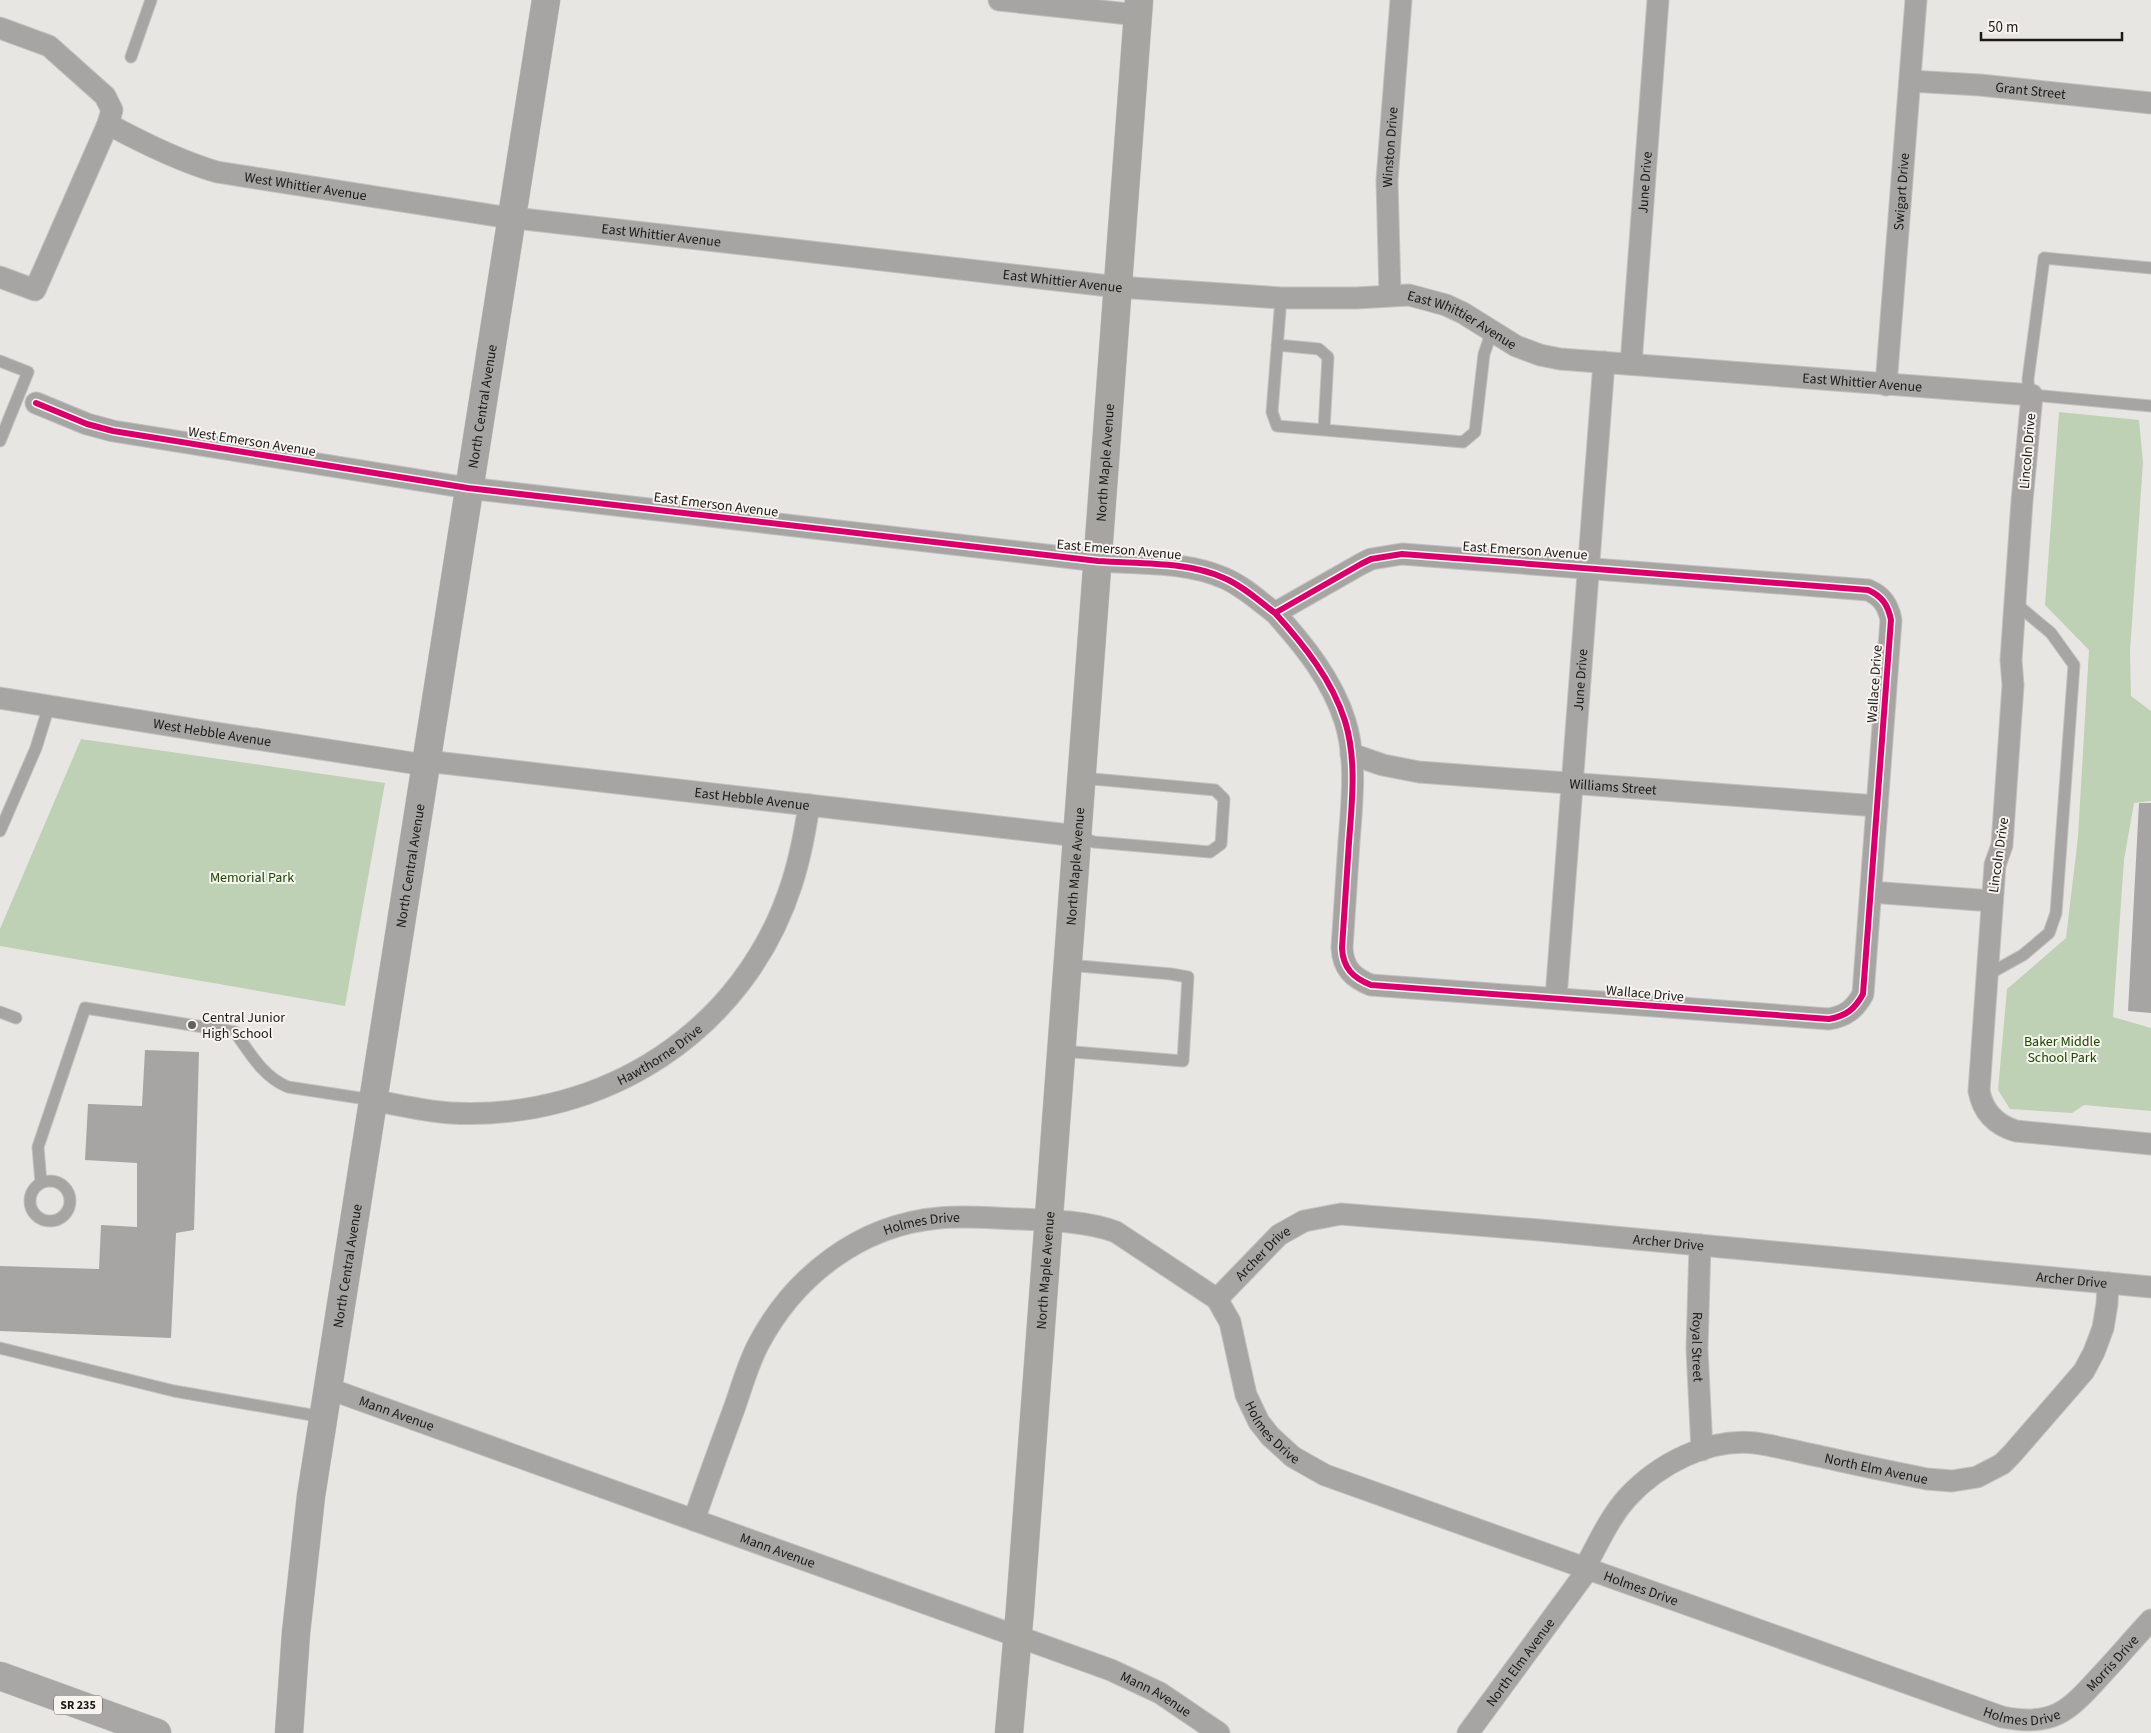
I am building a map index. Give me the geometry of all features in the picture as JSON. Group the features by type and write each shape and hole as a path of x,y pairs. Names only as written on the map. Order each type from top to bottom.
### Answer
{"main road":[{"name":"North Maple Avenue","path":"1009,1733 1021,1599 1139,8"},
{"name":"SR 235","path":"0,1676 157,1733"}],"street":[{"name":"North Central Avenue","path":"289,1733 296,1633 311,1496 327,1388 546,0"},
{"path":"999,0 1139,8"},
{"name":"Winston Drive","path":"1390,295 1387,180 1401,0"},
{"name":"June Drive","path":"1631,364 1658,0"},
{"name":"Swigart Drive","path":"1886,385 1916,0"},
{"path":"0,28 49,46 105,96 112,110 108,124 35,290 0,277"},
{"name":"Grant Street","path":"1910,81 1980,85 2151,103"},
{"name":"West Whittier Avenue","path":"108,124 144,144 217,172 511,216"},
{"name":"East Whittier Avenue","path":"511,216 1118,287 1281,298 1356,298 1409,295 1430,300 1463,314 1516,346 1560,360 2030,395"},
{"name":"June Drive","path":"1556,998 1604,362"},
{"name":"Lincoln Drive","path":"2030,395 2011,660 2013,685 2002,845 1995,865 1979,1090 1981,1100 1991,1117 2007,1128 2016,1131 2151,1144"},
{"name":"West Emerson Avenue","path":"36,403 87,424 113,431 468,488"},
{"name":"East Emerson Avenue","path":"468,488 1098,561 1176,566 1200,570 1224,578 1251,594 1275,613 1361,564 1391,555 1402,554 1832,586"},
{"name":"Wallace Drive","path":"1275,613 1321,670 1346,722 1352,754 1353,794 1342,956 1348,970 1360,980 1371,985 1829,1019 1841,1017 1852,1010 1862,994 1891,620 1889,610 1877,594 1868,590 1832,586"},
{"name":"West Hebble Avenue","path":"0,698 419,764 426,761"},
{"name":"Williams Street","path":"1352,754 1403,770 1877,806"},
{"name":"East Hebble Avenue","path":"426,761 1078,836"},
{"name":"Hawthorne Drive","path":"372,1100 450,1113 489,1113 527,1110 560,1103 599,1090 631,1075 661,1057 689,1036 715,1012 742,981 760,954 792,884 802,847 809,806"},
{"path":"1871,892 1992,901"},
{"name":"Archer Drive","path":"1217,1299 1279,1235 1304,1221 1332,1214 1530,1229 2151,1287"},
{"name":"Holmes Drive","path":"694,1520 757,1347 784,1304 817,1270 839,1253 863,1239 914,1221 962,1216 1049,1220 1105,1227 1116,1232 1217,1299 1230,1322 1246,1395 1252,1409 1270,1436 1293,1457 1325,1474 2002,1717 2022,1720 2041,1719 2054,1716 2074,1705"},
{"name":"Royal Street","path":"1700,1245 1697,1349 1702,1450"},
{"name":"North Elm Avenue","path":"1468,1733 1587,1567 1614,1515 1636,1489 1653,1475 1675,1461 1702,1450 1734,1443 1755,1443 1927,1479 1952,1481 1977,1477 2002,1464 2084,1371 2103,1328 2108,1283"},
{"name":"Mann Avenue","path":"327,1388 1111,1670 1142,1684 1182,1707 1219,1733"},
{"name":"Morris Drive","path":"2074,1705 2151,1620"}],"lane":[{"path":"132,58 152,0"},
{"path":"2151,268 2044,258 2028,379 2030,395 2151,406"},
{"path":"1281,298 1272,412 1277,426 1463,442 1475,432 1484,354 1492,331"},
{"path":"1277,345 1319,350 1328,357 1324,430"},
{"path":"0,361 28,372 0,441"},
{"path":"1987,975 2023,955 2049,933 2056,913 2074,665 2050,633 2015,603"},
{"path":"0,831 36,748 49,706"},
{"path":"1078,836 1094,842 1210,852 1221,844 1224,799 1215,790 1082,778"},
{"path":"1062,1052 1183,1061 1188,977 1068,965"},
{"path":"41,1183 38,1147 85,1008 236,1032 260,1067 277,1083 288,1087 372,1100"},
{"path":"0,1012 16,1018"},
{"path":"0,1348 174,1391 323,1417"}],"green space":[{"name":"Baker Middle School Park","path":"2059,412 2139,420 2143,462 2130,652 2131,696 2151,711 2151,801 2134,803 2124,860 2113,1017 2151,1028 2151,1111 2084,1105 2072,1113 2010,1109 1998,1090 2007,989 2066,938 2078,837 2089,650 2045,605"},
{"name":"Memorial Park","path":"81,739 385,783 345,1006 0,946 0,929"}],"building":[{"path":"2139,803 2151,803 2151,1013 2128,1011"},
{"path":"145,1050 199,1052 194,1230 176,1233 171,1338 0,1331 0,1266 99,1269 101,1225 137,1227 137,1163 85,1160 88,1104 142,1106"}],"cycle path":[{"path":"36,403 87,424 113,431 468,488 1098,561 1178,566 1209,573 1231,581 1275,613 1371,559 1402,554 1868,590 1884,602 1891,620 1863,994 1860,999 1845,1014 1829,1019 1371,985 1359,979 1347,967 1342,948 1352,796 1349,736 1333,691 1325,677 1306,650 1275,613"}],"place":[{"name":"Central Junior High School","path":"192,1025"}]}
